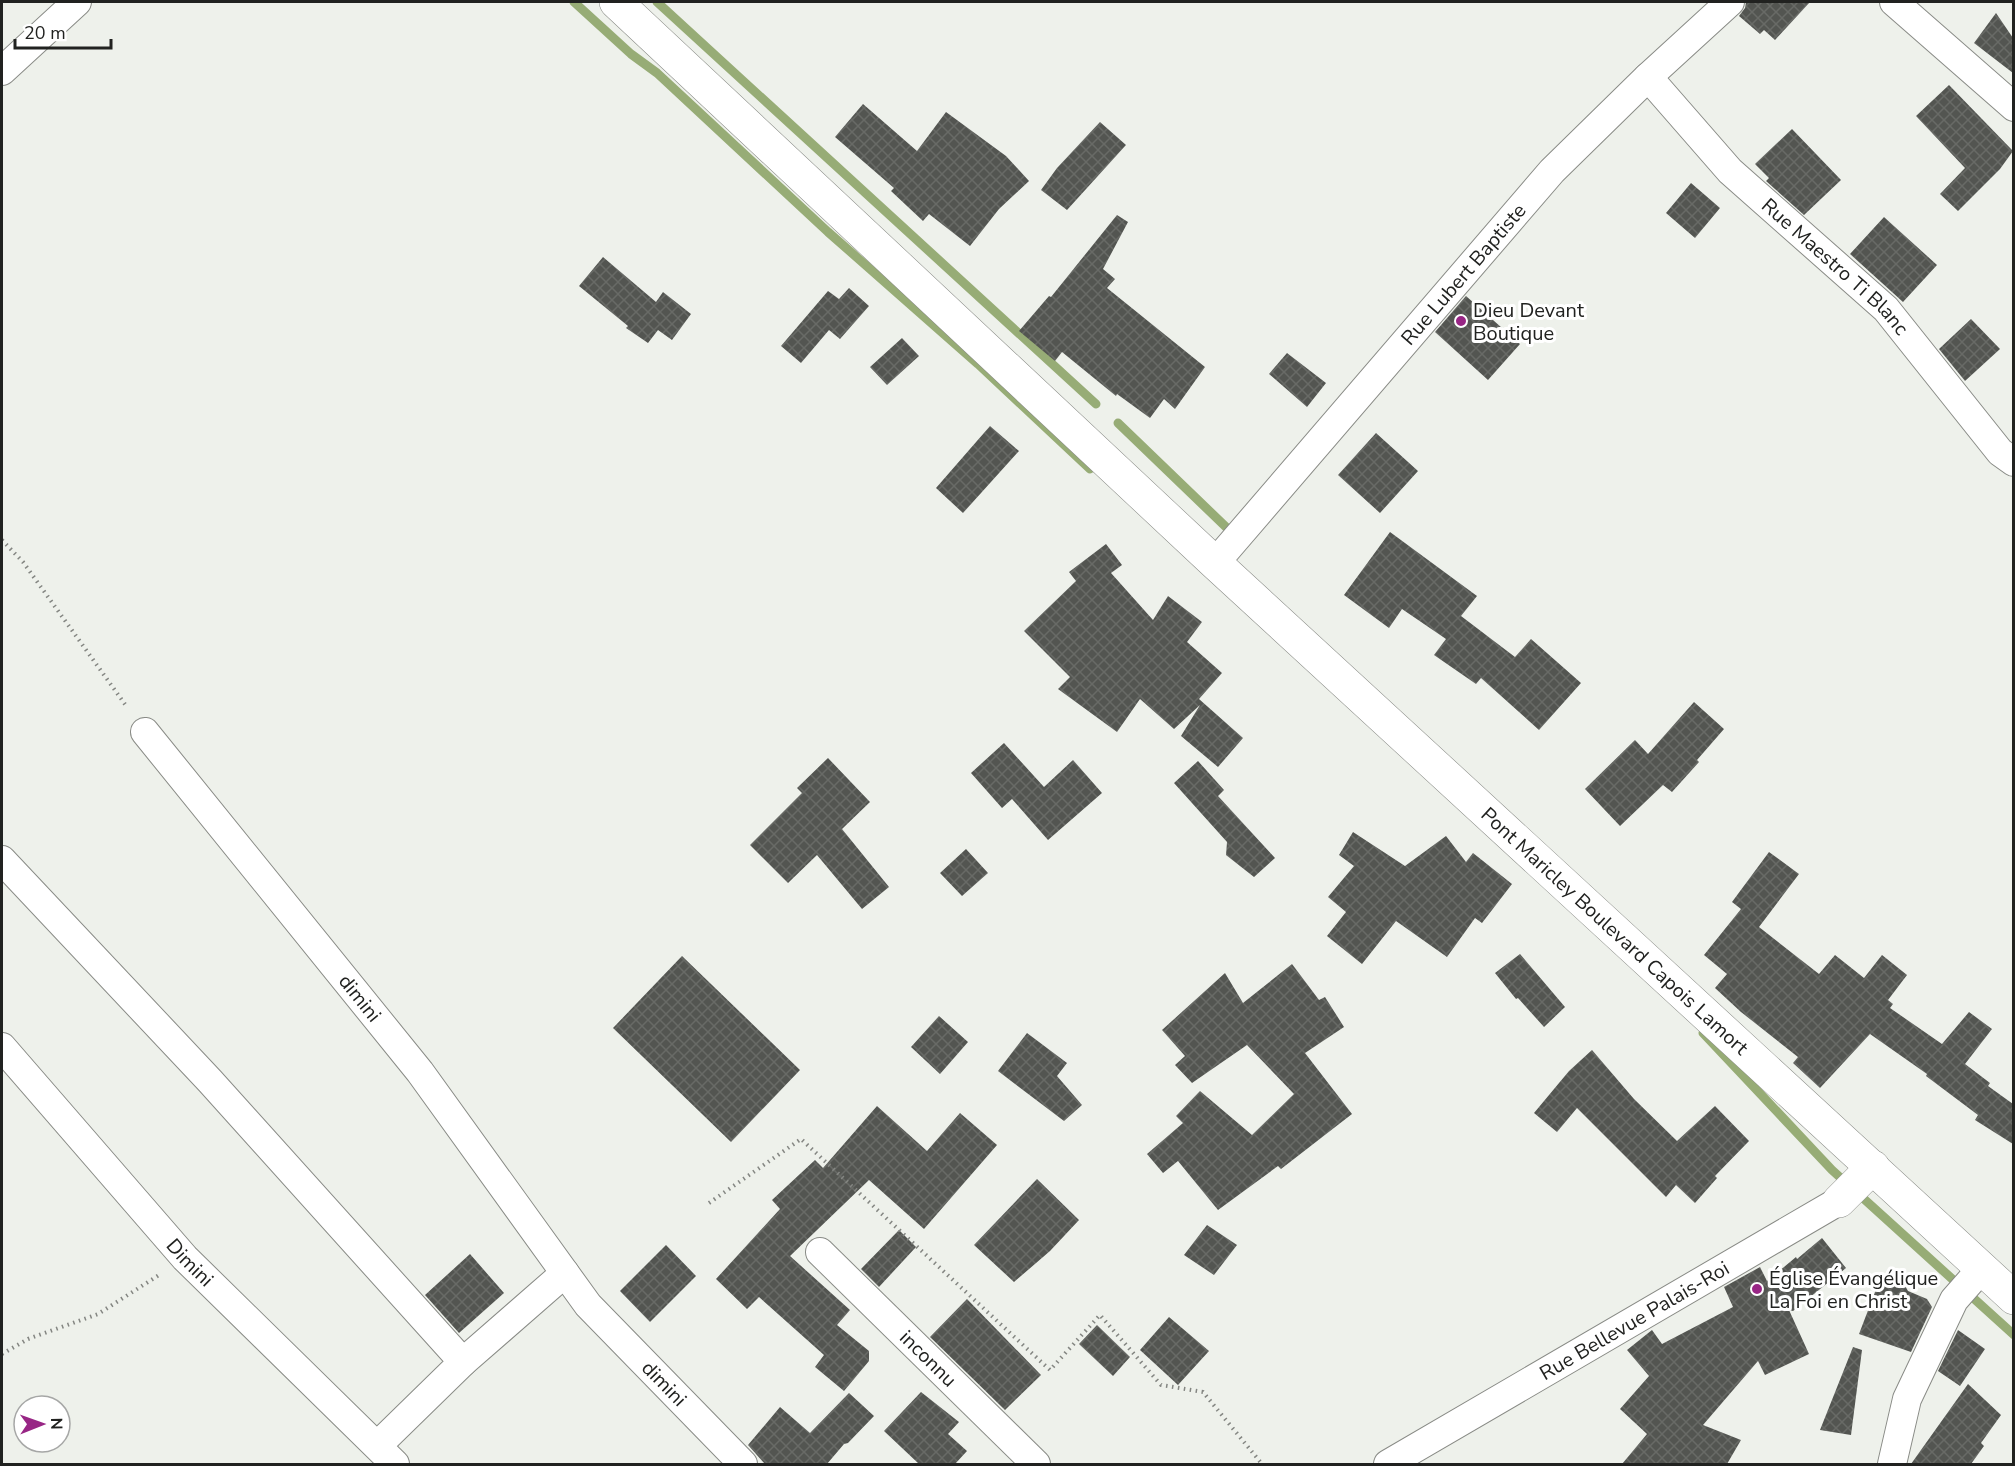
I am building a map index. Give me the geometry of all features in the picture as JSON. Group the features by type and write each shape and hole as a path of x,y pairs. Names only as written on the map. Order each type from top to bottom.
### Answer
{"street":[{"path":"2,71 77,2"},
{"name":"Pont Maricley Boulevard Capois Lamort","path":"616,2 1868,1173 1968,1284 2013,1298"},
{"name":"Rue Lubert Baptiste","path":"1215,563 1552,171 1648,77 1730,2"},
{"path":"1894,2 2013,107"},
{"name":"Rue Maestro Ti Blanc","path":"1648,77 1730,171 1886,309 2009,450"},
{"name":"dimini","path":"145,732 420,1072 588,1305 743,1464"},
{"path":"2,860 210,1081 463,1362"},
{"name":"Dimini","path":"2,1047 185,1258 386,1455"},
{"name":"Rue Bellevue Palais-Roi","path":"1388,1464 1839,1201 1868,1173"},
{"name":"inconnu","path":"820,1252 1036,1464"},
{"path":"386,1455 463,1362 565,1273"},
{"path":"1892,1464 1907,1399 1968,1284"}],"path":[{"path":"2,540 23,562 145,732"},
{"path":"709,1203 801,1139 1050,1370 1100,1315 1161,1385 1203,1392 1262,1464"},
{"path":"2,1354 28,1339 98,1314 185,1258"}],"building":[{"path":"1746,2 1810,2 1775,40 1764,30 1760,34 1739,16"},
{"path":"1996,13 2013,38 2013,73 1974,43"},
{"path":"1949,85 2013,151 2000,169 1958,211 1940,194 1965,168 1916,116"},
{"path":"863,104 917,151 946,112 1006,156 1029,181 999,209 970,246 929,214 923,221 891,191 894,188 835,137"},
{"path":"1100,122 1126,145 1067,210 1041,190 1057,168"},
{"path":"1792,129 1841,180 1804,215 1766,181 1769,178 1755,164"},
{"path":"1691,183 1720,208 1695,238 1666,213"},
{"path":"1117,215 1128,222 1103,269 1115,279 1107,288 1205,367 1175,409 1164,399 1150,418 1117,394 1116,396 1062,352 1055,361 1019,331 1049,296 1051,297"},
{"path":"1884,217 1937,265 1903,302 1850,254"},
{"path":"603,257 656,302 663,292 691,314 672,340 658,330 648,343 626,328 628,326 579,286"},
{"path":"849,288 869,306 840,339 829,330 801,363 781,346 828,291 839,299"},
{"path":"1466,296 1520,344 1488,380 1435,332"},
{"path":"1971,319 2000,349 1965,381 1939,349"},
{"path":"902,338 919,356 887,385 870,367"},
{"path":"1287,353 1326,383 1307,407 1269,374"},
{"path":"990,426 1019,451 963,513 936,488"},
{"path":"1376,433 1418,471 1380,513 1338,475"},
{"path":"1390,532 1477,596 1461,616 1515,657 1531,639 1581,683 1539,730 1481,678 1476,684 1434,655 1446,639 1402,609 1389,628 1344,595"},
{"path":"1106,544 1122,565 1111,573 1153,620 1168,596 1202,622 1187,642 1222,673 1199,699 1243,738 1218,767 1181,736 1200,705 1174,729 1140,699 1117,732 1058,689 1070,677 1024,631 1076,581 1069,572"},
{"path":"1694,702 1724,729 1672,792 1663,785 1620,826 1585,789 1635,740 1648,754"},
{"path":"1004,743 1044,787 1073,760 1102,793 1048,840 1012,799 1002,808 971,773"},
{"path":"828,758 870,802 842,829 889,887 862,909 817,855 788,883 750,845 802,793 797,788"},
{"path":"1198,761 1224,790 1218,796 1275,858 1254,877 1226,855 1227,842 1174,783"},
{"path":"1353,832 1405,866 1446,836 1466,862 1473,853 1512,884 1482,923 1475,918 1447,957 1396,921 1362,964 1327,936 1346,912 1328,897 1354,866 1339,855"},
{"path":"966,849 988,873 962,896 940,873"},
{"path":"1769,852 1799,874 1759,927 1819,974 1835,955 1864,978 1882,955 1907,975 1888,1000 1893,1004 1890,1008 1942,1044 1969,1012 1992,1029 1965,1064 1990,1083 1988,1086 2013,1104 2013,1144 1975,1120 1978,1115 1926,1076 1927,1074 1870,1034 1820,1088 1793,1063 1798,1057 1741,1012 1715,988 1727,974 1704,955 1741,909 1732,902"},
{"path":"1520,954 1565,1007 1544,1027 1518,998 1516,999 1495,973"},
{"path":"682,956 800,1070 731,1142 613,1028"},
{"path":"1292,964 1319,1000 1325,997 1344,1027 1305,1053 1352,1114 1281,1169 1278,1166 1218,1210 1178,1161 1163,1173 1147,1154 1183,1123 1176,1116 1200,1091 1252,1135 1294,1094 1247,1045 1192,1083 1175,1065 1185,1056 1162,1030 1225,973 1243,1003"},
{"path":"939,1016 968,1042 940,1074 911,1047"},
{"path":"1027,1033 1067,1063 1057,1076 1082,1105 1064,1121 998,1071"},
{"path":"1592,1050 1634,1099 1677,1141 1715,1106 1749,1141 1715,1176 1717,1178 1695,1203 1676,1185 1666,1197 1577,1108 1557,1132 1534,1113 1569,1071"},
{"path":"877,1106 927,1151 960,1113 997,1145 924,1229 869,1180 790,1256 850,1310 837,1325 869,1351 869,1361 844,1391 815,1367 824,1355 759,1297 747,1309 716,1279 780,1209 772,1200 815,1160 823,1168"},
{"path":"1037,1179 1079,1220 1050,1251 1014,1282 974,1245"},
{"path":"1207,1225 1237,1245 1214,1275 1184,1255"},
{"path":"899,1230 916,1247 879,1287 861,1269"},
{"path":"1822,1238 1846,1268 1793,1311 1789,1310 1809,1354 1765,1375 1758,1361 1703,1425 1741,1440 1727,1464 1622,1464 1647,1434 1620,1409 1649,1376 1627,1350 1652,1330 1662,1344 1733,1307 1724,1287 1760,1267 1767,1281"},
{"path":"666,1245 696,1276 650,1322 620,1291"},
{"path":"470,1254 504,1293 459,1333 425,1295"},
{"path":"1880,1279 1891,1279 1904,1284 1908,1291 1927,1299 1932,1307 1911,1352 1859,1334"},
{"path":"967,1299 1041,1375 1005,1410 930,1337"},
{"path":"1169,1317 1209,1351 1178,1385 1140,1350"},
{"path":"1097,1325 1130,1357 1113,1376 1079,1344"},
{"path":"1958,1330 1985,1349 1960,1386 1938,1371"},
{"path":"1853,1347 1862,1350 1851,1435 1820,1430"},
{"path":"1968,1384 2001,1415 1981,1443 1984,1446 1971,1464 1911,1464"},
{"path":"921,1392 959,1422 948,1434 967,1451 955,1464 919,1464 884,1431"},
{"path":"849,1393 874,1416 848,1443 844,1444 827,1464 765,1464 748,1445 780,1407 810,1433"}],"waterway":[{"path":"574,2 631,54 657,73 828,232 978,364 1090,469"},
{"path":"657,2 1096,404"},
{"path":"1118,423 1227,528"},
{"path":"1703,1033 1832,1170 2014,1335"}],"place":[{"name":"Dieu Devant Boutique","path":"1461,321"},
{"name":"Église Évangélique La Foi en Christ","path":"1757,1289"}]}
